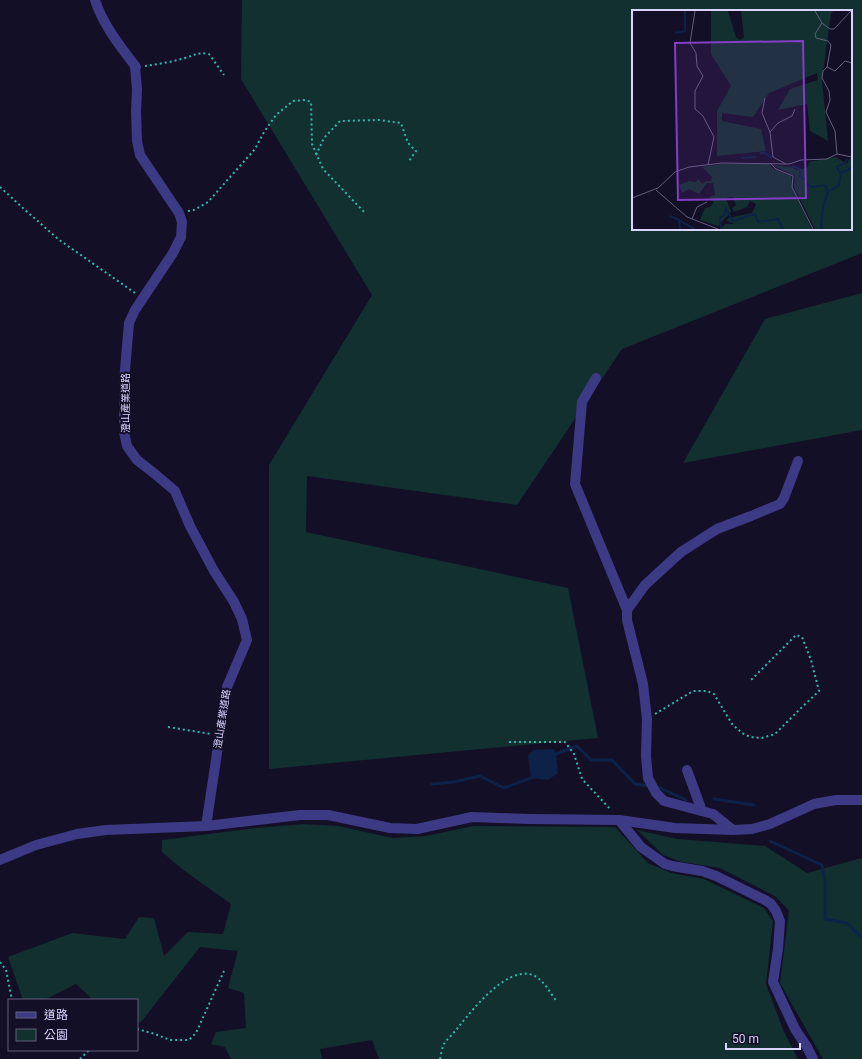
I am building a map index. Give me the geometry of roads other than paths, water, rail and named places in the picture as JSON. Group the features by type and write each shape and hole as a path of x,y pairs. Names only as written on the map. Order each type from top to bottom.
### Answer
{"street":[{"name":"澄山產業道路","path":"95,0 104,21 136,66 137,141 140,155 179,213 182,222 181,237 173,253 142,298 129,323 124,382 124,432 127,446 137,460 175,492 190,526 214,571 234,602 242,619 247,640 227,687 206,826"},
{"path":"596,378 582,402 575,484 627,610 627,620 643,684 647,719 646,756 648,778 656,793 664,801 713,814 733,830"},
{"path":"627,610 644,584 681,552 717,529 780,504 784,498 798,461"},
{"path":"687,770 702,811"},
{"path":"0,860 36,845 77,834 106,830 206,826 300,815 328,815 390,828 417,829 472,817 619,820 675,828 733,830 752,829 770,824 814,804 836,800 862,800"},
{"path":"619,820 641,847 665,864 702,870 771,904 780,921 778,949 773,982 796,1029 813,1059"}],"water":[{"path":"554,749 558,773 548,780 531,778 528,756 533,750"}],"waterway":[{"path":"554,757 556,754 577,746 591,760 612,760 635,784 649,786"},
{"path":"432,784 454,782 480,776 504,788 531,778 534,775"},
{"path":"656,787 686,800"},
{"path":"714,799 754,805"},
{"path":"770,841 822,865 825,881 825,919 847,923 862,938"}]}
